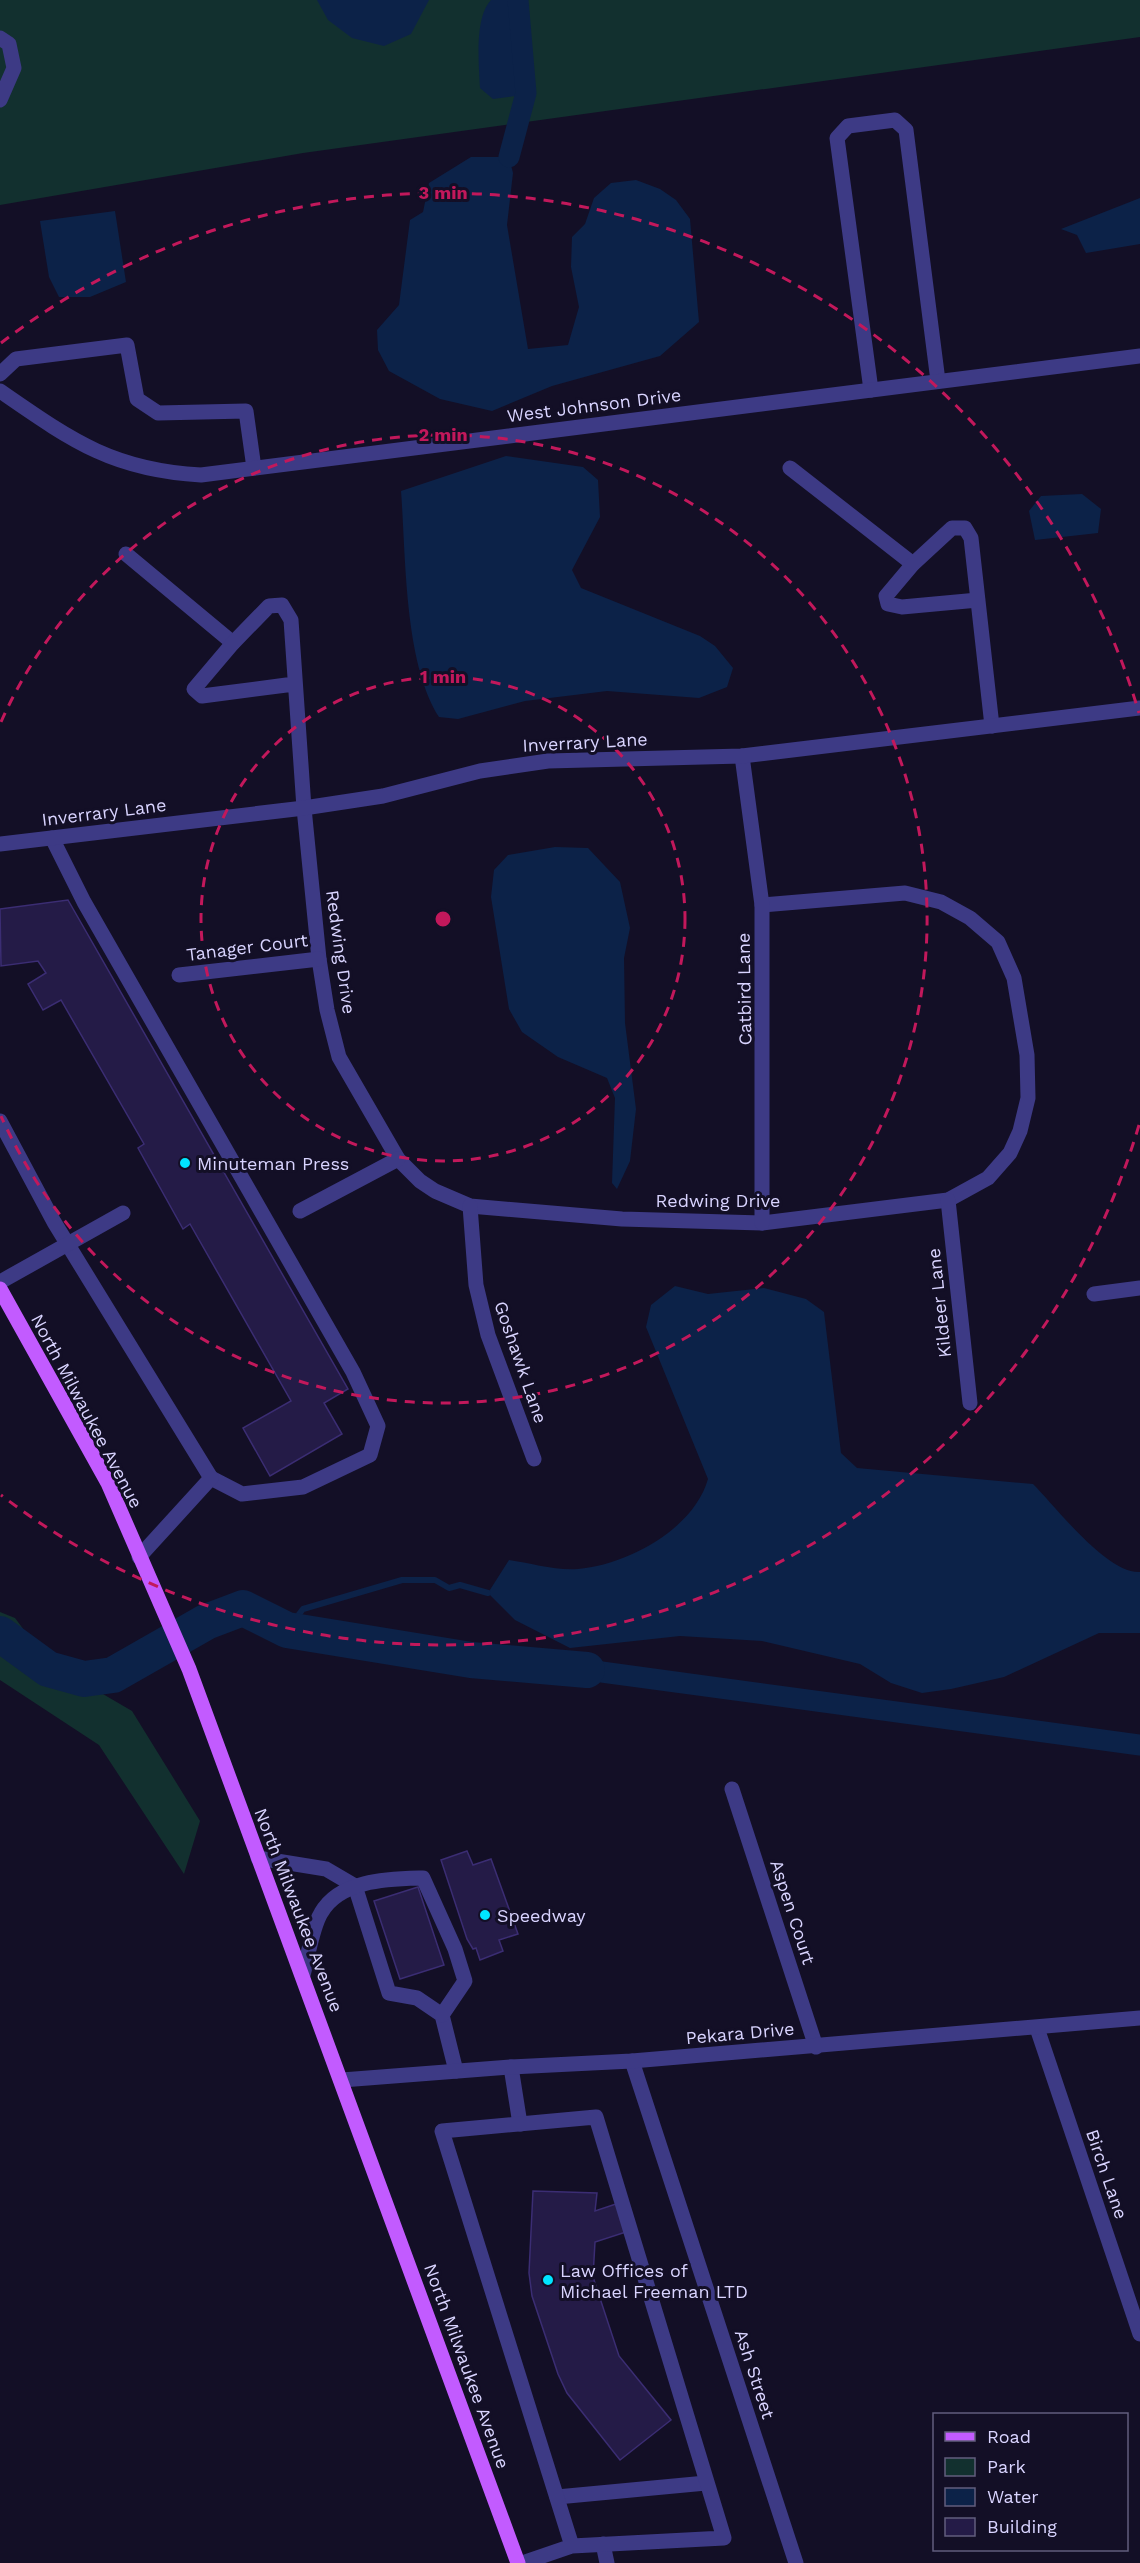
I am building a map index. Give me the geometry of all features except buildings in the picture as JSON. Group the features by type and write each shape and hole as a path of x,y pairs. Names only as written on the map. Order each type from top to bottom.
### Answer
{"main road":[{"name":"North Milwaukee Avenue","path":"0,1289 108,1484 189,1670 520,2563"}],"street":[{"path":"0,38 9,44 14,68 0,100"},
{"path":"871,390 837,138 848,126 860,124 895,120 906,130 938,381"},
{"path":"0,374 16,359 127,345 137,399 158,413 246,411 254,468"},
{"name":"West Johnson Drive","path":"0,392 72,441 118,461 167,473 201,475 1140,356"},
{"path":"790,468 913,564"},
{"path":"978,600 902,607 888,604 886,596 913,564 952,528 965,528 972,538 992,726"},
{"path":"126,554 233,643 194,689 202,696 294,684"},
{"name":"Redwing Drive","path":"233,643 269,606 282,605 291,620 304,808 319,958 327,1010 339,1058 398,1159 420,1181 470,1206 622,1219 762,1223 948,1200 988,1178 1010,1153 1020,1131 1028,1098 1027,1055 1014,978 998,942 970,918 941,902 905,893 762,906"},
{"name":"Inverrary Lane","path":"0,844 304,808 383,796 480,771 548,761 742,756 1140,708"},
{"name":"Catbird Lane","path":"742,756 762,906 762,1223"},
{"path":"0,1121 68,1245 211,1478 242,1494 303,1487 370,1455 378,1426 353,1372 84,902 52,838"},
{"name":"Tanager Court","path":"179,975 319,958"},
{"path":"300,1211 398,1159"},
{"name":"Kildeer Lane","path":"948,1200 970,1403"},
{"name":"Goshawk Lane","path":"470,1206 476,1285 488,1335 534,1459"},
{"path":"0,1282 123,1213"},
{"path":"1094,1294 1140,1288"},
{"path":"139,1557 211,1478"},
{"name":"Aspen Court","path":"732,1789 816,2047"},
{"path":"258,1858 326,1869 355,1886 388,1992 417,1998 442,2015 456,2071"},
{"path":"303,1975 321,1912 340,1893 355,1886 423,1878 455,1949 465,1981 442,2015"},
{"name":"Pekara Drive","path":"342,2080 816,2047 1140,2018"},
{"name":"Birch Lane","path":"1037,2028 1140,2334"},
{"name":"Ash Street","path":"632,2061 796,2563"},
{"path":"511,2067 520,2124"},
{"path":"520,2563 572,2546 724,2538 596,2117 442,2131 572,2546"},
{"path":"557,2497 706,2484"},
{"path":"603,2544 607,2563"}],"green space":[{"path":"0,0 1140,0 1140,37 303,153 0,205"},
{"path":"0,1612 15,1618 48,1662 132,1711 200,1821 184,1874 99,1745 0,1680"}],"water":[{"path":"317,0 429,0 411,34 384,46 352,38 328,20"},
{"path":"491,0 525,0 527,22 515,96 493,99 480,88 479,55 482,18"},
{"path":"471,157 509,157 513,173 507,225 528,349 568,345 579,307 571,267 572,237 585,224 594,198 611,183 636,180 660,189 676,200 690,219 699,322 660,356 552,386 492,411 440,399 389,371 378,350 377,330 399,305 410,220 423,212 429,183"},
{"path":"1140,198 1140,244 1086,253 1077,235 1061,229"},
{"path":"115,211 126,282 90,297 59,297 49,277 40,221"},
{"path":"506,456 583,467 598,480 600,517 572,570 581,588 700,636 715,646 733,668 727,687 699,698 607,691 525,701 458,719 439,717 419,668 413,639 406,577 401,491"},
{"path":"1082,494 1101,509 1098,533 1035,540 1029,511 1041,496"},
{"path":"555,847 588,848 620,882 630,928 624,958 625,1023 636,1109 630,1161 617,1189 612,1183 615,1098 607,1078 558,1057 522,1032 509,1009 491,897 494,870 508,855"},
{"path":"675,1286 708,1294 764,1288 806,1299 824,1312 841,1453 857,1468 1033,1484 1098,1551 1127,1570 1140,1572 1140,1633 1099,1633 1004,1677 922,1693 891,1683 860,1664 762,1641 680,1636 570,1648 515,1620 488,1593 509,1560 552,1568 578,1569 617,1560 637,1552 674,1528 689,1514 700,1497 708,1479 646,1327 651,1305"}],"waterway":[{"path":"509,157 526,93 518,0"},
{"path":"287,1630 303,1609 402,1580 435,1580 449,1588 460,1585 488,1593"},
{"path":"0,1634 48,1669 84,1679 113,1675 206,1622 243,1608 287,1630 471,1660 587,1670"},
{"path":"587,1670 1140,1745"}],"place":[{"name":"Minuteman Press","path":"185,1163"},
{"name":"Speedway","path":"485,1915"},
{"name":"Law Offices of Michael Freeman LTD","path":"548,2280"}]}
